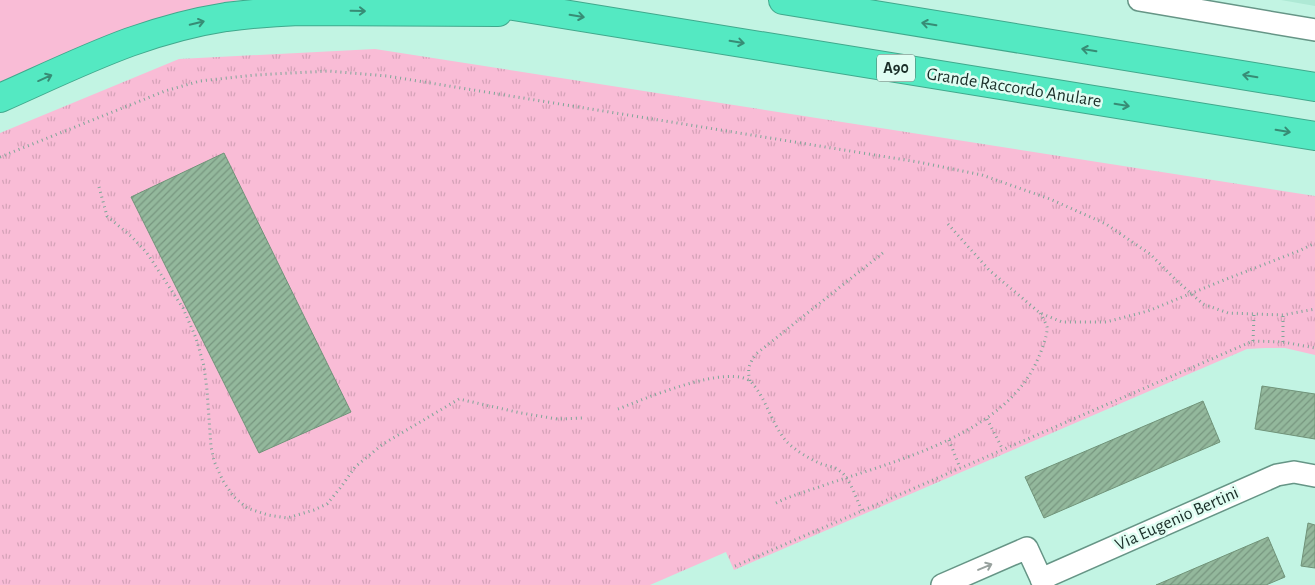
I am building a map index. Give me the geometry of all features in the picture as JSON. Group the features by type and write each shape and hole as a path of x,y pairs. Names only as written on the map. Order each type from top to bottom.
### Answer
{"highway":[{"name":"Grande Raccordo Anulare","path":"477,0 1315,136"},
{"path":"783,0 1315,87"},
{"path":"0,98 130,42 190,24 225,17 299,11 549,12"}],"street":[{"path":"1139,0 1315,30"},
{"name":"Via Eugenio Bertini","path":"1043,582 1259,482 1277,475 1294,472 1315,476"},
{"path":"942,585 1028,548 1043,582"}],"path":[{"path":"0,157 165,91 200,81 255,75 328,71 388,76 918,162 982,175 1050,199 1106,224 1150,254 1203,304 1228,313 1254,315 1283,315 1315,309"},
{"path":"99,186 107,216 147,253 183,308 196,338 204,366 211,447 214,461 223,481 234,497 247,508 268,515 287,518 314,510 326,504 355,467 383,444 459,399 557,419 584,418"},
{"path":"948,224 989,270 1040,313 1062,322 1106,322 1148,311 1315,243"},
{"path":"862,511 846,477 840,470 819,463 788,442 750,382 748,374 749,364 756,354 884,252"},
{"path":"776,503 846,477 900,461 949,440 988,419 1026,381 1043,349 1047,327 1040,313"},
{"path":"1253,342 1254,315"},
{"path":"1282,342 1283,315"},
{"path":"735,566 1253,342 1282,342 1315,348"},
{"path":"618,409 693,382 736,376 750,382"},
{"path":"988,419 1003,450"},
{"path":"949,440 960,468"}],"shaded area":[{"path":"1281,0 1315,0 1315,6"}],"green space":[{"path":"0,0 238,0 201,8 0,85"},
{"path":"375,49 1315,196 1315,355 1285,348 1247,349 734,570 726,552 650,585 0,585 0,133 179,59"}],"building":[{"path":"224,153 351,412 259,453 131,197"},
{"path":"1262,386 1315,394 1315,439 1255,429"},
{"path":"1203,401 1220,442 1044,518 1025,477"},
{"path":"1308,523 1315,525 1315,568 1301,566"},
{"path":"1268,537 1285,577 1266,585 1156,585"}]}
